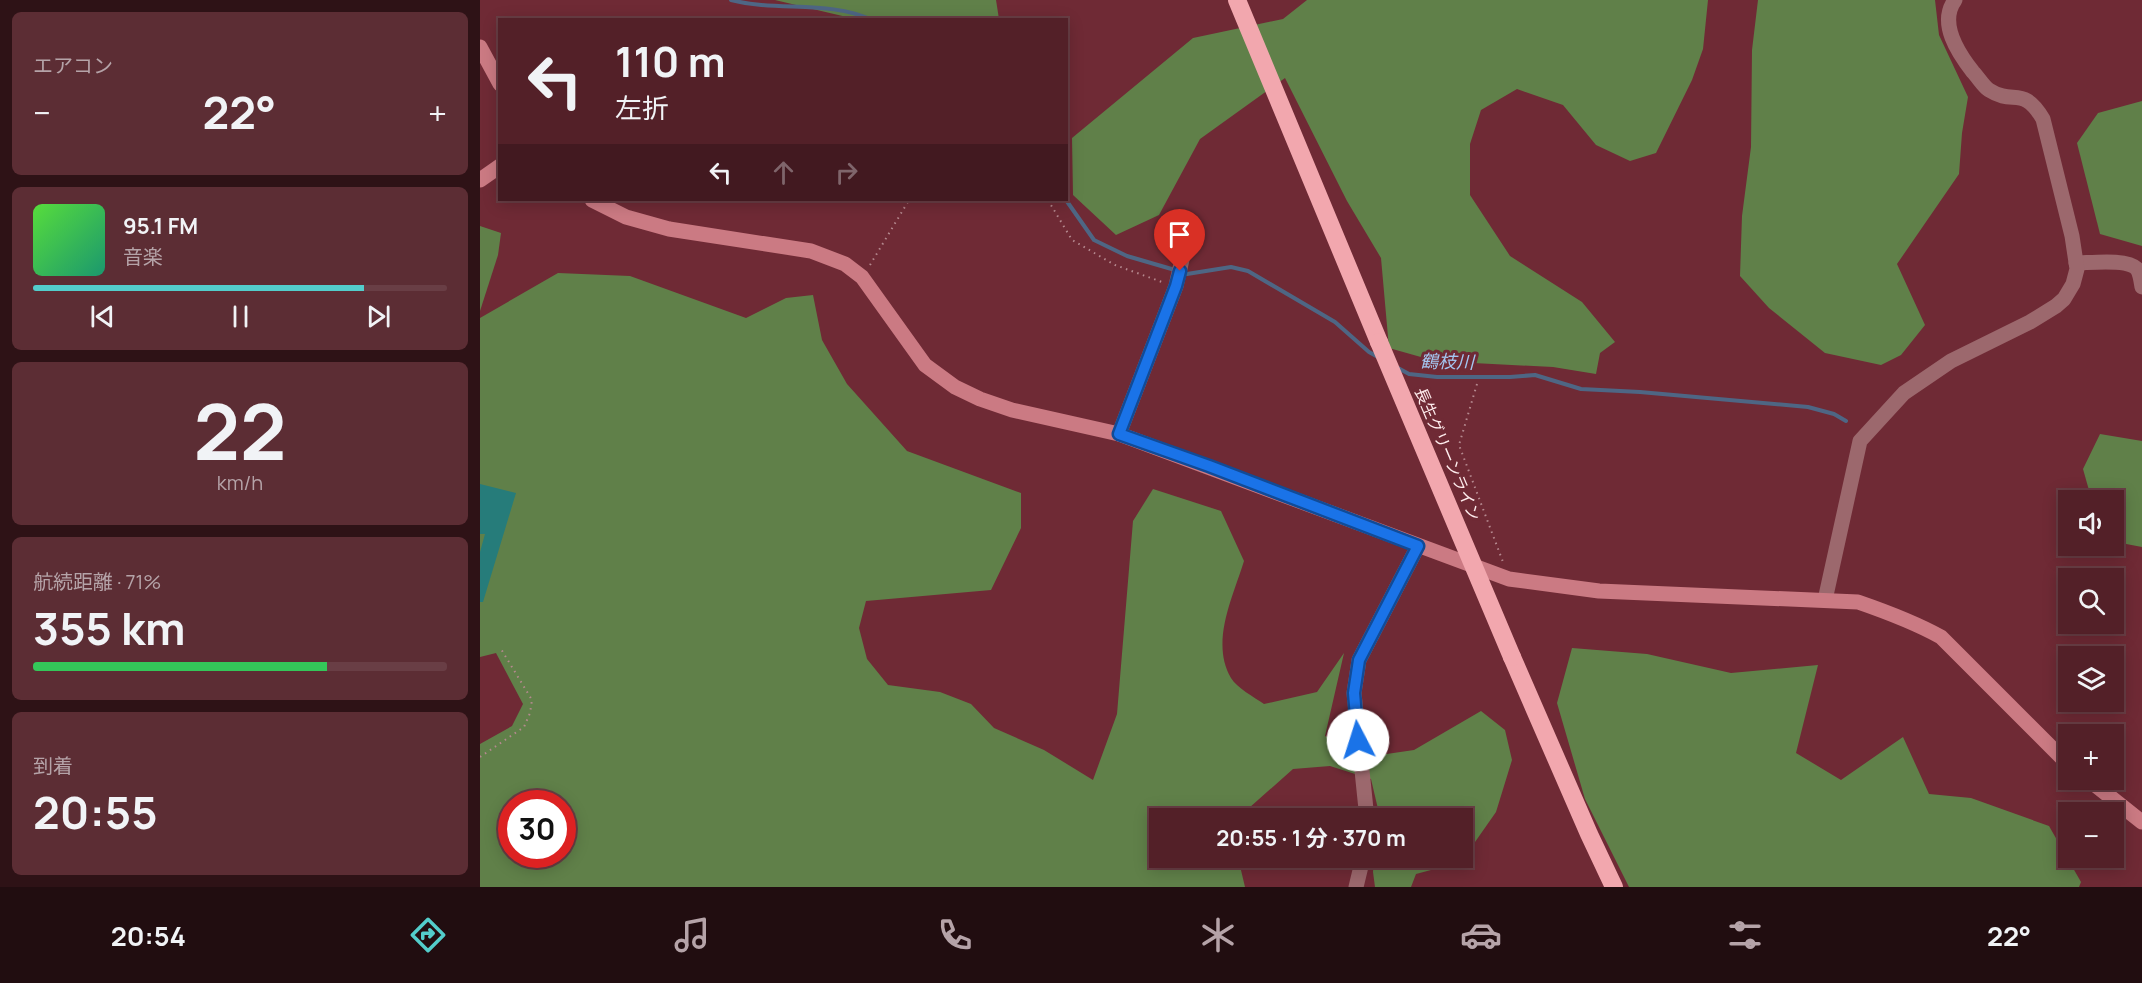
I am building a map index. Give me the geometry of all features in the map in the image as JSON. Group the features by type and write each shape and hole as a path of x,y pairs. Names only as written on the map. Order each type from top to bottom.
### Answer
{"highway":[{"name":"長生グリーンライン","path":"1237,0 1512,657 1584,824 1614,887"}],"street":[{"path":"1825,600 1860,441 1904,393 1951,361 2030,322 2056,306 2064,299 2073,284 2076,263 2072,236 2043,119 2034,104 2021,97 2005,97 1987,89 1965,62 1952,41 1949,8 1955,0"},
{"path":"480,47 498,80"},
{"path":"480,180 498,167"},
{"path":"594,201 626,217 669,229 811,251 845,264 862,277 925,365 955,387 980,399 1012,410 1119,434 1509,579 1599,591 1858,602 1918,624 1941,637 2058,754"},
{"path":"1119,434 1176,286 1183,255"},
{"path":"2076,263 2121,262 2134,266 2138,270 2142,287"},
{"path":"1366,808 1354,693 1359,660 1418,546"},
{"path":"2102,790 2142,822"},
{"path":"1356,887 1361,868"}],"path":[{"path":"862,277 908,201"},
{"path":"1049,201 1072,240 1115,265 1176,286"},
{"path":"1478,384 1459,445 1509,579"},
{"path":"480,757 524,727 530,713 531,700 501,649"}],"green space":[{"path":"775,0 996,0 999,18 851,18"},
{"path":"1307,0 1708,0 1703,49 1692,80 1656,153 1630,161 1596,145 1563,105 1517,89 1481,110 1470,144 1470,195 1510,256 1582,302 1615,342 1600,353 1596,374 1553,367 1435,361 1389,348 1381,258 1347,201 1285,78 1200,139 1159,215 1116,235 1073,195 1072,138 1193,38 1283,19"},
{"path":"1758,0 1935,0 1939,35 1968,97 1959,174 1897,264 1925,325 1901,355 1881,365 1825,353 1769,308 1740,276 1742,216 1751,147 1752,50"},
{"path":"2142,101 2142,246 2100,234 2077,143 2098,113"},
{"path":"480,226 501,233 498,255 480,311"},
{"path":"558,273 630,276 746,318 786,298 813,295 822,340 847,384 907,451 1021,493 1021,528 991,590 866,601 859,628 867,659 888,685 940,692 971,704 994,728 1044,750 1093,780 1117,714 1133,521 1153,489 1221,511 1244,561 1225,620 1223,650 1225,664 1231,678 1246,692 1264,704 1317,692 1344,653 1325,736 1373,756 1414,750 1481,711 1505,730 1512,760 1496,812 1473,845 1473,808 1378,808 1371,779 1330,766 1293,769 1249,808 1149,808 1149,868 1240,868 1245,887 480,887 480,744 512,726 523,704 496,653 480,657 480,318"},
{"path":"2100,434 2142,441 2142,547 2124,544 2124,490 2089,490 2083,469"},
{"path":"1572,648 1647,654 1731,673 1818,665 1796,753 1841,780 1903,737 1929,794 1971,798 2049,826 2058,842 2058,868 2073,868 2081,882 2079,887 1629,887 1585,799 1557,703"},
{"path":"1373,868 1438,868 1416,874 1411,887 1375,887"}],"building":[{"path":"480,484 516,493 483,602 480,602 480,552 485,534 480,534"}],"waterway":[{"name":"鶴枝川","path":"731,0 839,10 867,18"},
{"name":"鶴枝川","path":"1067,201 1094,240 1127,256 1175,270"},
{"name":"鶴枝川","path":"1182,272 1187,274 1231,267 1248,271 1335,322 1369,352 1378,357"},
{"name":"鶴枝川","path":"1398,368 1409,374 1437,377 1535,375 1581,389 1808,407 1834,414 1846,421"}],"route":[{"path":"1180,271 1119,434 1418,546 1359,660 1354,693 1358,740"}]}
